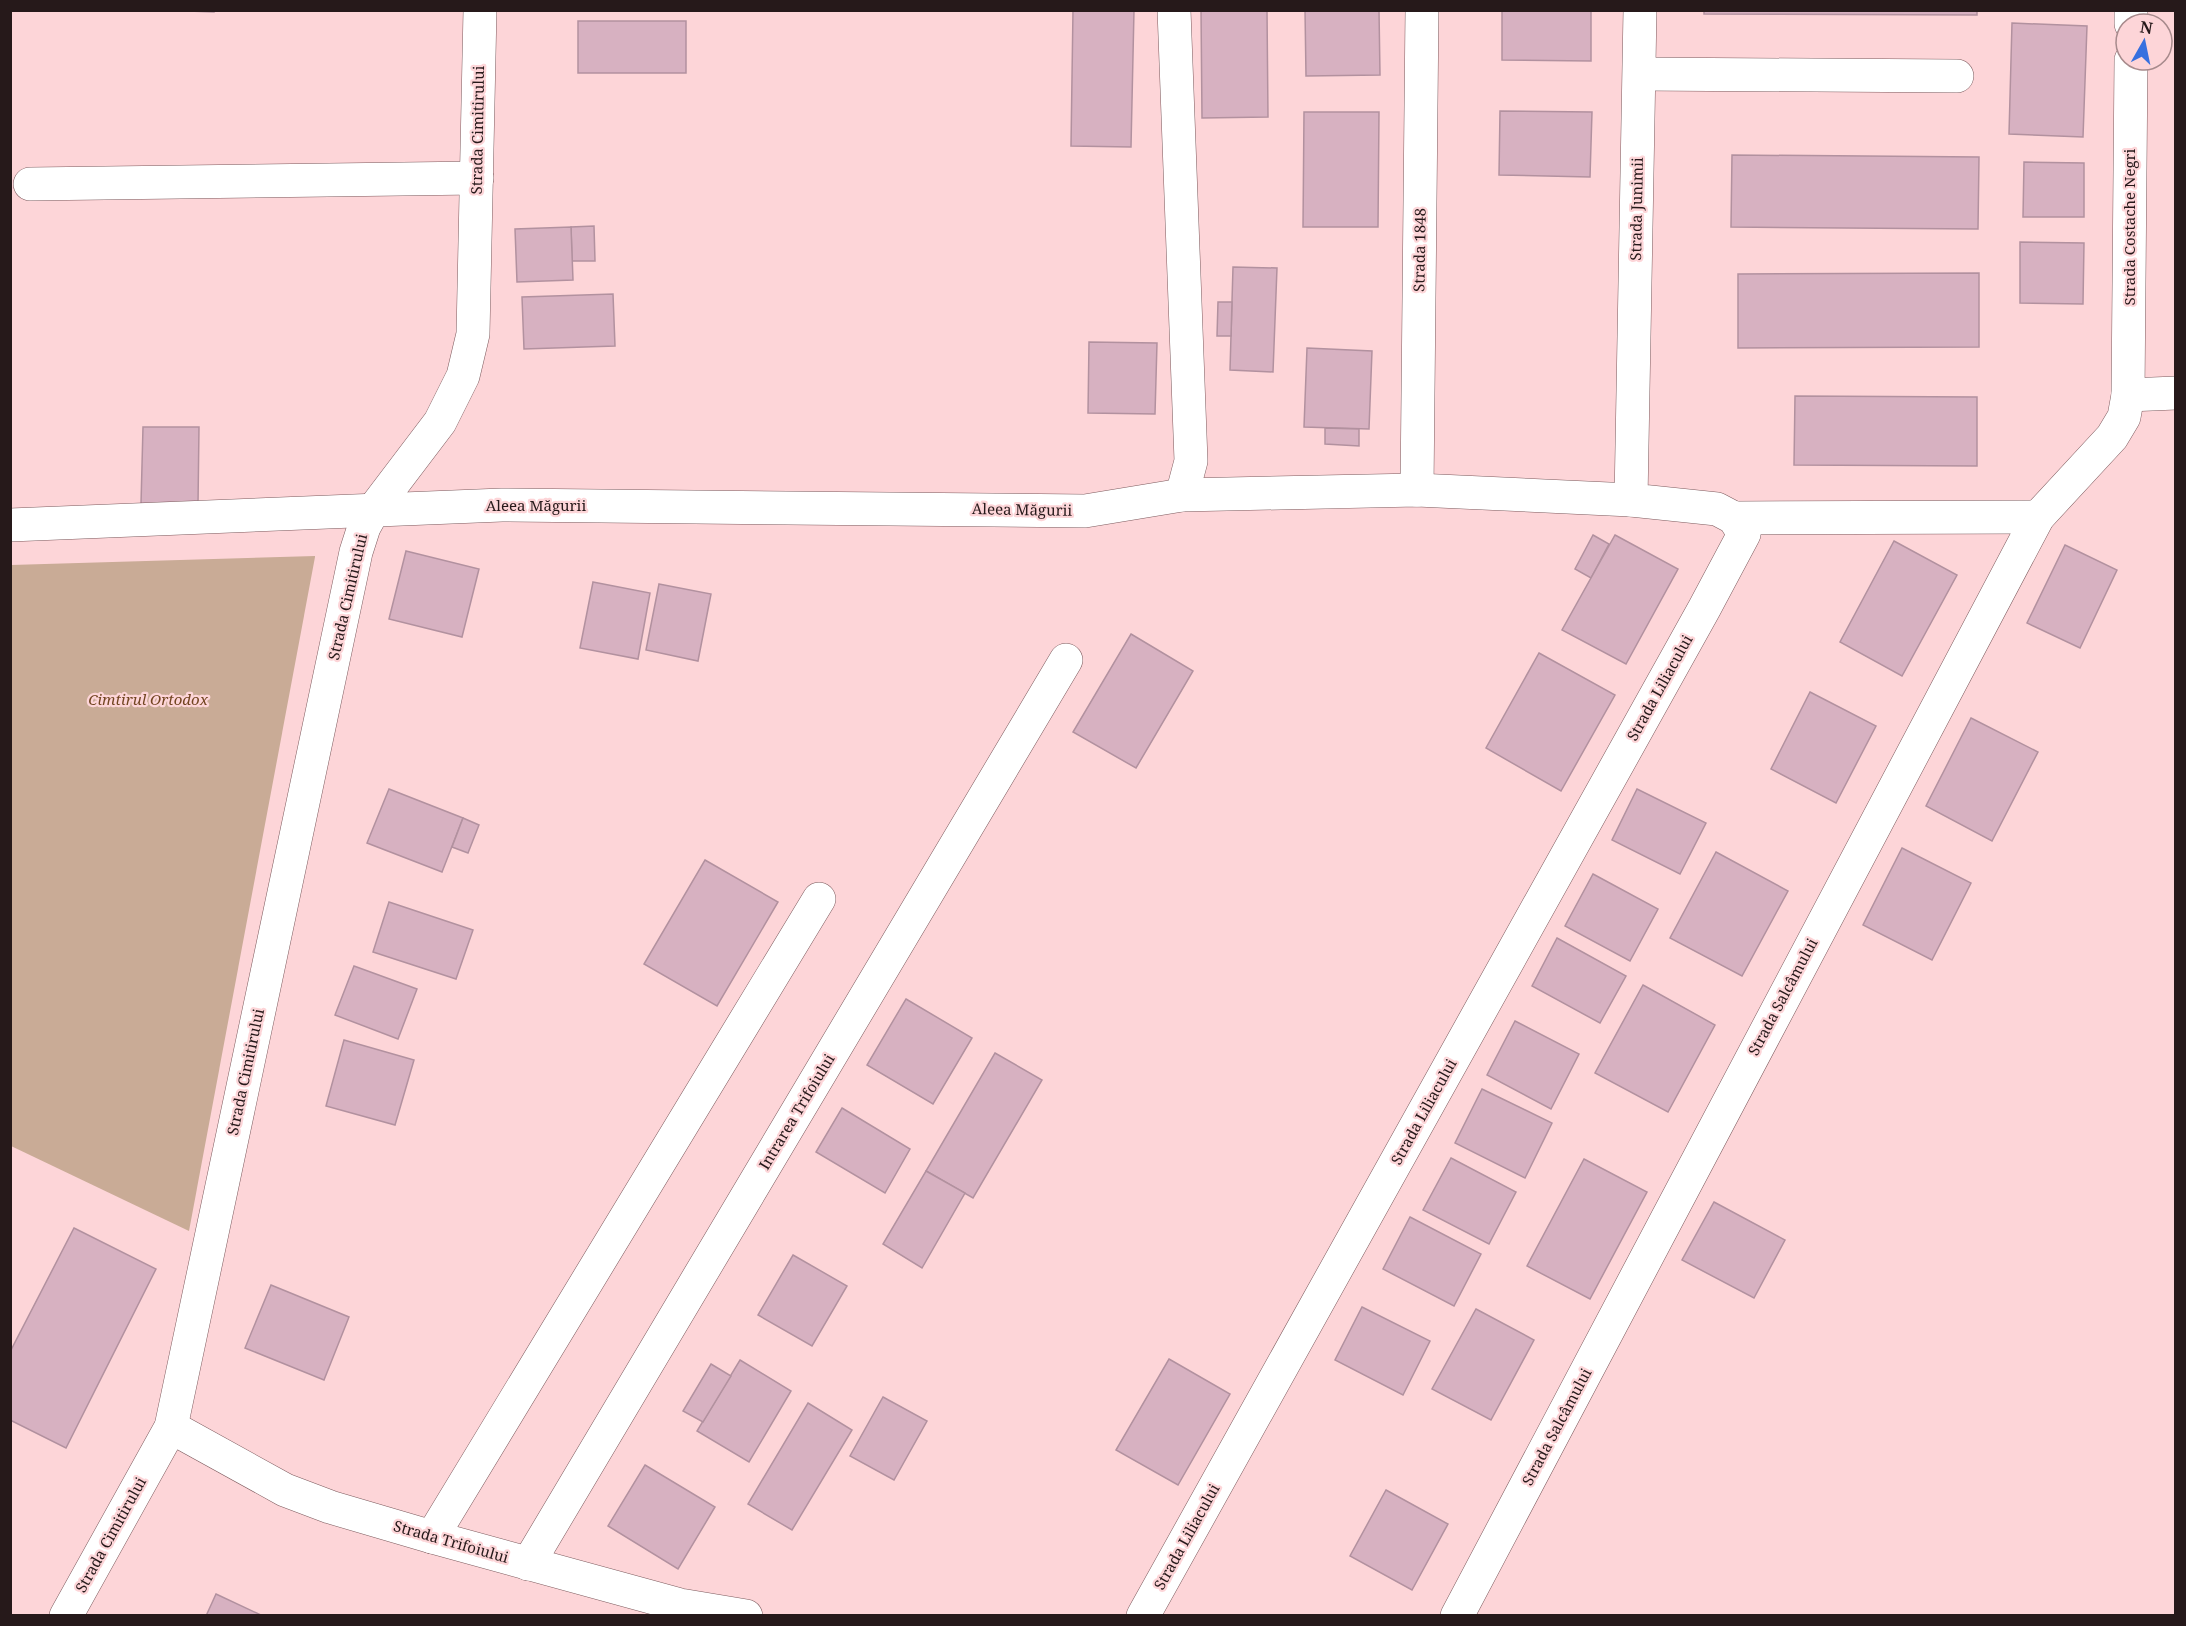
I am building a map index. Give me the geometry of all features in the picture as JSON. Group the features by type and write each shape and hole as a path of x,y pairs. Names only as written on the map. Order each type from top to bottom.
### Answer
{"street":[{"name":"Strada Cimitirului","path":"66,1616 171,1427 356,552 364,527 374,509 440,422 462,376 473,334 480,10"},
{"path":"1174,10 1191,461 1182,495"},
{"name":"Strada 1848","path":"1417,490 1422,10"},
{"name":"Strada Junimii","path":"1632,500 1640,10"},
{"name":"Strada Costache Negri","path":"2128,394 2131,72"},
{"path":"1640,74 1957,76"},
{"path":"30,184 477,178"},
{"path":"2128,394 2175,393"},
{"name":"Strada Salcâmului","path":"1457,1616 2038,517 2112,437 2124,417 2128,394"},
{"name":"Aleea Măgurii","path":"374,509 502,505 1085,511 1182,495 1417,490 1632,500 1717,509 1734,518"},
{"name":"Strada Cimitirului","path":"10,525 374,509"},
{"path":"1734,518 2038,517"},
{"name":"Strada Liliacului","path":"1143,1616 1704,609 1744,534 1734,518"},
{"name":"Intrarea Trifoiului","path":"528,1564 1066,660"},
{"path":"432,1537 819,899"},
{"name":"Strada Trifoiului","path":"171,1427 285,1490 330,1507 680,1605 746,1616"}],"green space":[{"name":"Cimtirul Ortodox","path":"315,556 189,1231 11,1146 11,565"}],"building":[{"path":"161,10 214,10 214,12"},
{"path":"1073,10 1134,10 1131,147 1071,146"},
{"path":"1201,10 1267,10 1268,117 1202,118"},
{"path":"1305,10 1379,10 1380,75 1306,76"},
{"path":"1502,10 1591,10 1591,61 1502,60"},
{"path":"1704,10 1977,10 1977,15 1704,14"},
{"path":"578,21 686,21 686,73 578,73"},
{"path":"2012,23 2087,26 2083,137 2009,134"},
{"path":"1500,111 1592,112 1590,177 1499,175"},
{"path":"1304,112 1379,112 1378,227 1303,227"},
{"path":"1732,155 1979,157 1978,229 1731,227"},
{"path":"2024,162 2084,163 2084,217 2023,217"},
{"path":"594,226 595,261 572,261 571,227"},
{"path":"571,227 573,280 517,282 515,229"},
{"path":"2020,242 2084,243 2083,304 2020,303"},
{"path":"1233,267 1277,268 1273,372 1230,370"},
{"path":"1979,273 1979,347 1738,348 1738,274"},
{"path":"613,294 615,346 524,349 522,297"},
{"path":"1218,302 1232,302 1231,336 1217,336"},
{"path":"1089,342 1157,343 1155,414 1088,413"},
{"path":"1307,348 1372,351 1369,429 1304,427"},
{"path":"1795,396 1977,397 1977,466 1794,465"},
{"path":"143,427 199,427 198,505 141,504"},
{"path":"1325,428 1359,429 1359,446 1325,444"},
{"path":"1593,535 1609,544 1591,578 1575,569"},
{"path":"1615,535 1678,569 1626,664 1562,630"},
{"path":"1894,541 1957,575 1902,676 1840,642"},
{"path":"2065,545 2117,570 2080,648 2027,623"},
{"path":"406,551 479,569 462,637 389,619"},
{"path":"593,582 650,593 638,659 580,648"},
{"path":"659,584 711,594 698,661 646,650"},
{"path":"1131,634 1193,671 1136,768 1073,732"},
{"path":"1539,653 1615,695 1561,791 1486,748"},
{"path":"1810,692 1876,726 1836,803 1771,769"},
{"path":"1971,718 2038,752 1992,841 1926,806"},
{"path":"389,789 463,818 442,872 367,843"},
{"path":"1637,789 1706,823 1680,874 1612,840"},
{"path":"463,818 479,825 468,853 452,847"},
{"path":"1902,848 1971,883 1932,960 1863,925"},
{"path":"1716,852 1788,891 1742,976 1670,938"},
{"path":"705,860 778,902 717,1006 644,964"},
{"path":"1593,874 1658,909 1630,961 1565,926"},
{"path":"389,902 473,930 456,979 373,952"},
{"path":"1557,938 1626,976 1600,1023 1532,986"},
{"path":"354,966 417,989 398,1039 335,1015"},
{"path":"1643,985 1715,1025 1668,1112 1595,1073"},
{"path":"906,999 972,1038 933,1104 867,1065"},
{"path":"1515,1021 1579,1054 1551,1109 1487,1075"},
{"path":"344,1040 414,1060 395,1125 326,1106"},
{"path":"995,1053 1042,1080 973,1198 926,1171"},
{"path":"1482,1089 1552,1123 1525,1178 1455,1143"},
{"path":"842,1108 910,1149 885,1193 816,1152"},
{"path":"1451,1158 1516,1192 1489,1244 1423,1210"},
{"path":"1584,1159 1647,1192 1590,1299 1527,1266"},
{"path":"926,1171 965,1193 922,1268 883,1244"},
{"path":"1714,1202 1785,1240 1754,1298 1682,1260"},
{"path":"1410,1217 1481,1254 1454,1306 1383,1269"},
{"path":"74,1228 156,1269 66,1448 10,1420 10,1352"},
{"path":"793,1255 847,1286 812,1346 758,1315"},
{"path":"271,1285 349,1317 324,1380 245,1348"},
{"path":"1362,1307 1430,1341 1403,1395 1335,1360"},
{"path":"1476,1309 1534,1340 1491,1420 1432,1389"},
{"path":"1169,1359 1230,1394 1178,1485 1116,1450"},
{"path":"740,1360 791,1391 749,1462 697,1431"},
{"path":"711,1364 731,1376 703,1422 683,1411"},
{"path":"883,1397 927,1421 894,1480 850,1456"},
{"path":"808,1403 852,1430 792,1530 748,1504"},
{"path":"645,1465 715,1507 678,1569 608,1526"},
{"path":"1386,1490 1448,1524 1412,1590 1350,1556"},
{"path":"216,1594 263,1616 206,1616"}]}
